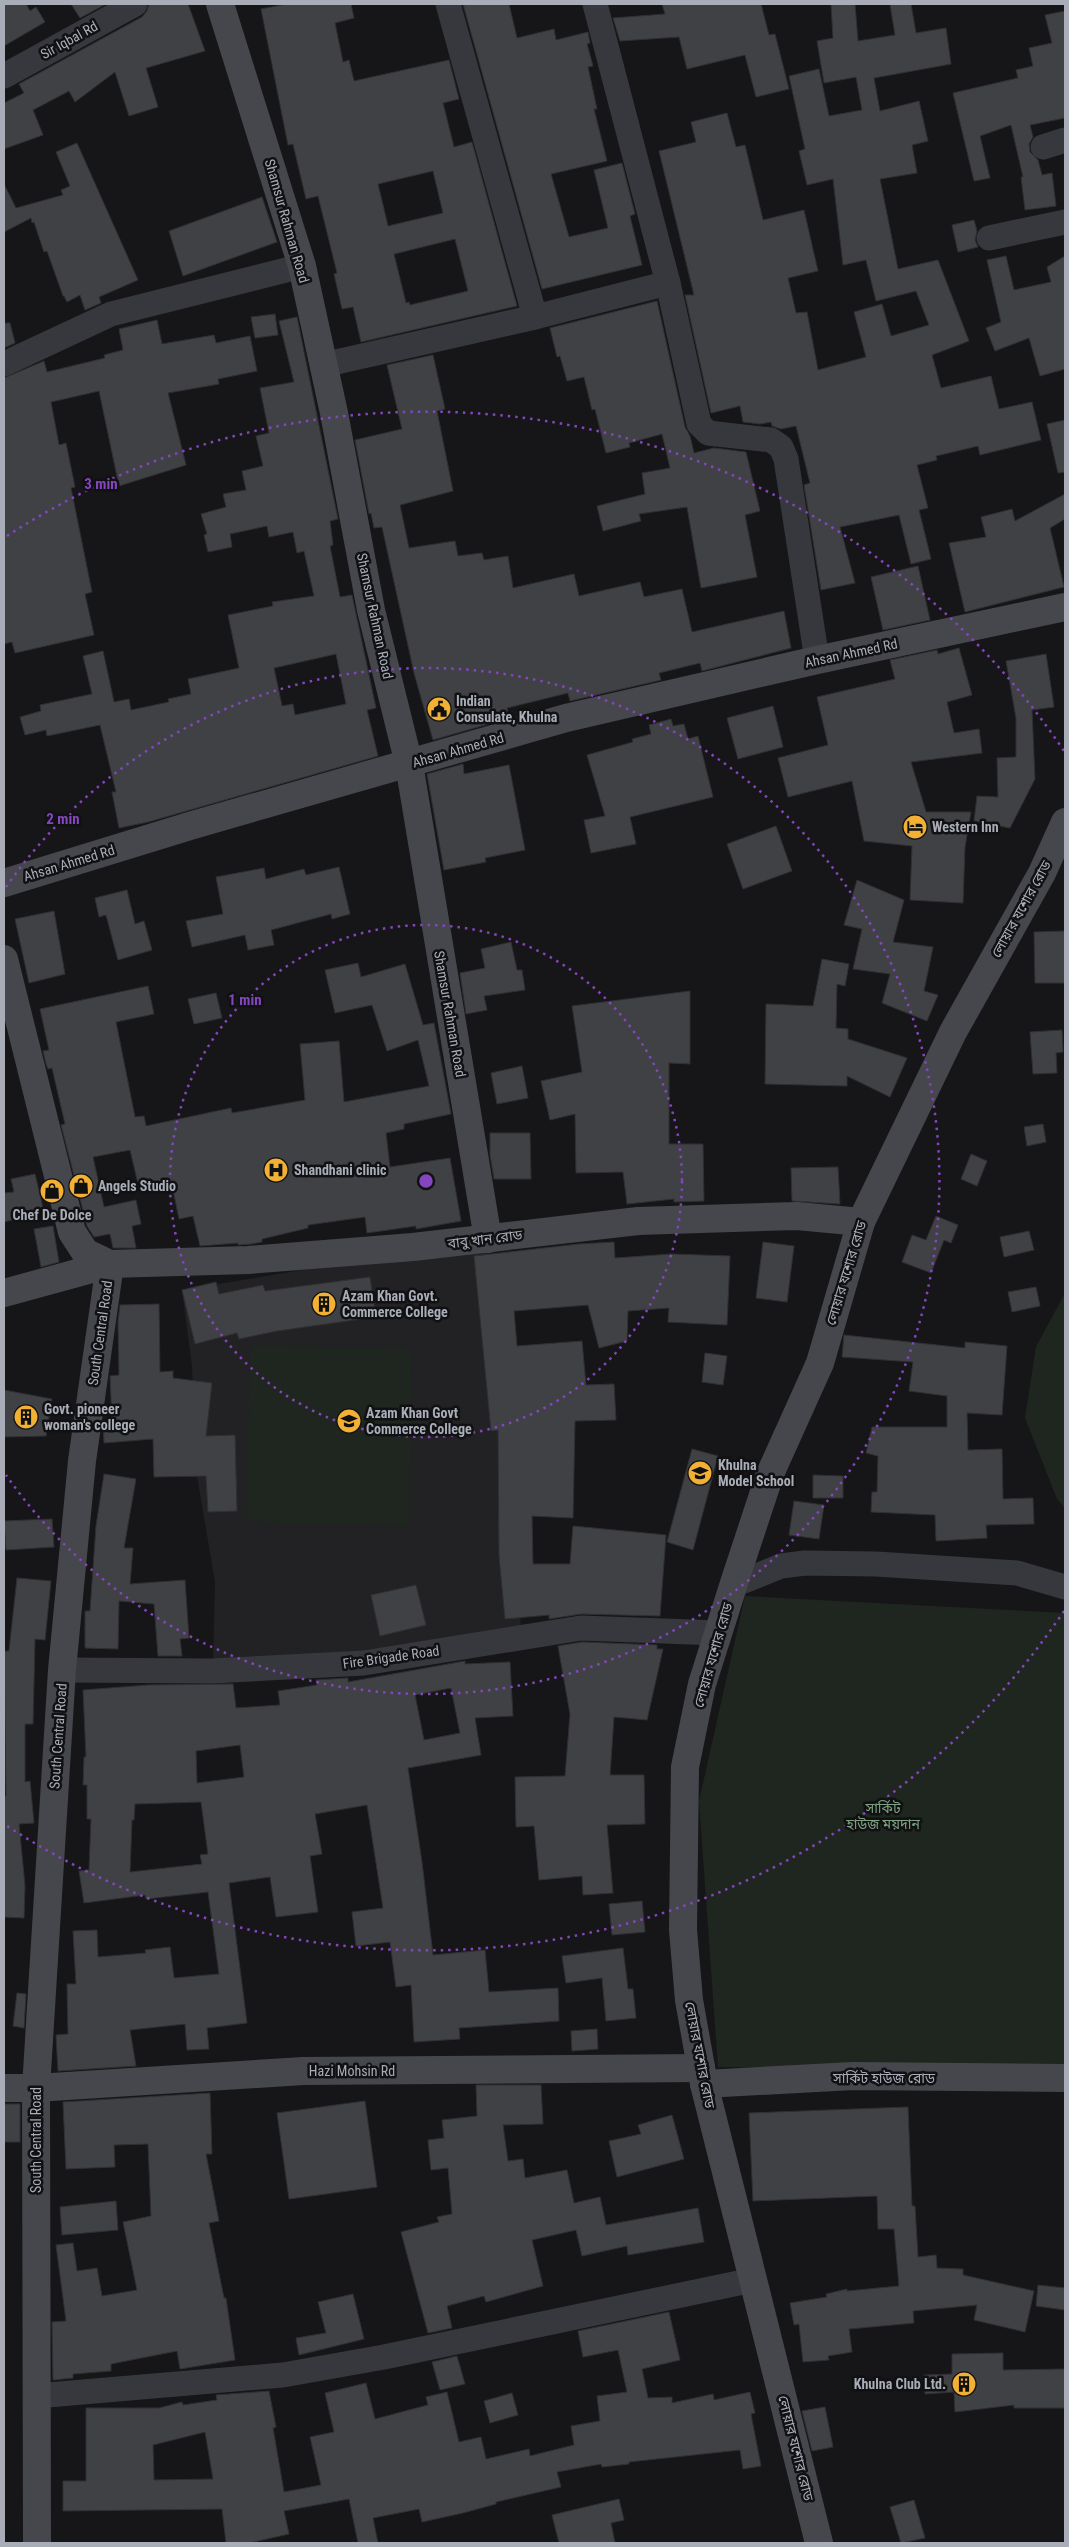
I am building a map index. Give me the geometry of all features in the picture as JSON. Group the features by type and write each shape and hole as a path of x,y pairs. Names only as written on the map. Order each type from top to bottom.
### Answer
{"street":[{"name":"Sir Iqbal Rd","path":"4,76 135,4"},
{"name":"Shamsur Rahman Road","path":"220,4 302,266 371,610 409,764 437,943 488,1239"},
{"path":"448,4 535,317"},
{"path":"596,4 668,283 699,424 708,433 771,440 782,447 786,459 817,660"},
{"path":"989,238 1065,222"},
{"path":"4,364 111,314 302,266"},
{"path":"323,364 535,317 668,283"},
{"name":"Ahsan Ahmed Rd","path":"4,883 566,718 817,660 1065,607"},
{"name":"লোয়ার যশোর রোড","path":"819,2543 702,2076 689,2000 683,1930 685,1767 702,1684 735,1580 770,1474 820,1363 861,1222 953,1032 1054,873 1065,822"},
{"name":"South Central Road","path":"4,959 72,1232 85,1252 110,1264 82,1461 62,1670 36,2088 37,2543"},
{"name":"বাবু খান রোড","path":"110,1264 258,1259 414,1248 638,1221 797,1216 861,1222"},
{"path":"4,1293 110,1264"},
{"path":"735,1580 744,1581 781,1566 805,1563 876,1564 1017,1573 1065,1587"},
{"name":"Fire Brigade Road","path":"62,1670 212,1671 364,1663 581,1628 718,1634"},
{"name":"Hazi Mohsin Rd","path":"4,2088 36,2088 303,2071 702,2076"},
{"name":"সার্কিট হাউজ রোড","path":"702,2076 1065,2078"},
{"path":"36,2396 283,2375 384,2357 754,2280"}],"shaded area":[{"name":"Azam Khan Govt Commerce College","path":"488,1239 522,1637 213,1664 215,1582 197,1476 192,1367 182,1290"}],"green space":[{"path":"1065,1293 1065,1508 1057,1499 1025,1418 1036,1347"},
{"name":"Azam Khan Govt Commerce College","path":"250,1345 412,1349 409,1525 246,1522"},
{"name":"সার্কিট হাউজ ময়দান","path":"745,1596 1065,1613 1065,2071 718,2067 699,1801"}],"building":[{"path":"4,4 26,4 30,11 36,7 45,22 4,46"},
{"path":"71,4 106,4 80,18"},
{"path":"149,4 188,4 205,51 146,68 158,107 129,116 115,72 75,102 69,91 33,110 43,135 4,149 4,103 24,93 19,84 142,17 147,11"},
{"path":"287,4 351,4 354,18 335,23 343,62 349,60 354,81 449,60 459,99 443,103 454,147 472,142 517,306 361,342 353,307 342,309 334,274 337,273 318,196 306,199 293,144 288,145 261,9","holes":["433,171 443,213 388,226 378,184","455,239 468,291 410,305 409,302 406,303 394,254"]},
{"path":"463,4 509,4 517,38 554,29 556,40 588,32 590,43 587,44 593,66 588,67 597,109 594,109 607,161 551,174 569,237 608,228 594,170 622,163 635,214 630,216 642,265 542,289"},
{"path":"662,4 761,4 769,35 775,34 789,89 756,97 745,55 687,69 679,37 620,41 613,18 665,14"},
{"path":"831,4 855,4 858,41 895,35 890,4 911,4 916,33 946,28 951,64 874,78 880,111 919,101 928,141 912,145 917,173 880,179 898,269 938,260 969,341 932,355 941,388 991,376 999,409 1032,402 1041,440 980,455 978,446 936,456 937,460 917,465 928,508 919,510 931,559 911,564 899,515 840,527 855,583 821,590 804,485 810,483 796,426 781,429 772,426 771,422 760,424 743,422 740,406 711,413 685,295 694,295 659,151 696,142 691,122 727,113 736,147 745,145 763,220 804,210 818,271 788,278 796,313 807,312 818,370 866,357 854,312 882,304 891,336 929,325 916,291 876,301 866,260 843,265 833,179 807,185 799,151 805,149 789,76 819,69 829,116 862,110 856,77 824,83 817,41 833,38"},
{"path":"1065,11 1065,118 1030,125 1033,137 1029,144 1030,152 1038,160 1042,175 1052,173 1056,206 1025,210 1021,177 1023,177 1011,125 980,136 990,178 974,181 953,93 1018,78 1016,70 1033,66 1029,48 1052,43 1045,15"},
{"path":"77,143 138,280 99,297 101,303 85,310 80,295 67,302 63,296 47,251 44,252 31,218 4,232 4,184 16,208 63,195 61,190 70,186 56,152"},
{"path":"262,197 277,242 183,276 169,231"},
{"path":"974,220 977,231 975,240 978,247 958,252 952,225"},
{"path":"1006,256 1014,290 1051,282 1047,267 1065,256 1065,369 1040,376 1029,338 995,351 986,328 1001,322 987,260"},
{"path":"657,301 685,427 690,436 694,453 714,448 746,452 760,511 745,515 757,577 701,588 687,507 639,514 641,521 603,531 597,506 645,494 642,473 670,468 662,434 629,443 630,447 606,453 595,409 592,410 584,377 567,381 560,356 557,357 550,328"},
{"path":"275,314 278,335 255,338 251,317"},
{"path":"297,317 338,519 330,521 333,545 330,546 340,597 352,595 376,708 367,710 378,756 148,822 119,828 112,792 116,792 100,725 47,736 46,730 25,735 20,717 41,711 40,705 92,694 83,656 103,651 114,702 129,699 131,710 169,702 168,699 191,694 188,679 239,668 228,615 273,606 272,602 314,596 304,551 297,553 293,532 269,537 267,526 230,534 232,547 208,552 204,535 207,534 201,514 226,507 223,494 246,490 242,471 263,466 256,436 269,433 260,388 294,382 279,321","holes":["336,654 346,704 295,715 293,704 282,706 274,668"]},
{"path":"157,320 162,344 214,335 216,343 250,336 257,371 218,379 219,384 168,393 186,465 119,486 99,391 51,402 59,445 66,443 75,487 71,488 92,592 85,594 94,635 15,653 12,642 4,644 4,378 44,361 47,372 105,358 104,355 123,350 119,329"},
{"path":"4,323 10,323 15,343 4,348"},
{"path":"433,355 445,409 437,411 453,491 400,505 409,548 455,541 458,556 482,553 484,560 508,556 513,588 574,574 579,596 640,582 644,597 682,589 692,632 784,611 791,648 702,671 700,663 659,673 661,680 570,701 568,693 507,708 509,718 433,740 414,673 382,527 374,528 371,513 369,514 355,440 402,429 387,365"},
{"path":"1065,420 1065,472 1058,473 1047,424"},
{"path":"1065,494 1065,519 1050,528 1064,587 965,612 949,543 986,537 981,517 1012,509 1015,521"},
{"path":"918,566 930,620 883,630 871,577"},
{"path":"959,648 972,695 947,702 954,733 979,729 982,753 911,762 926,812 971,812 965,847 963,903 910,900 912,846 864,841 852,781 788,797 778,758 828,745 817,697 895,679 890,660 937,650 938,654"},
{"path":"1046,654 1054,707 1032,710 1035,779 1010,828 974,821 977,796 998,797 997,758 1016,757 1016,718 1006,661"},
{"path":"773,706 783,747 738,759 727,718"},
{"path":"671,719 673,726 684,724 688,739 698,736 713,797 630,817 636,844 591,853 584,820 605,816 587,755 633,742 632,739 651,734 649,725"},
{"path":"463,764 464,774 509,765 525,850 485,858 486,862 444,870 427,774"},
{"path":"776,826 792,871 743,889 727,844"},
{"path":"339,867 350,914 332,919 331,914 271,930 274,945 248,950 245,935 192,947 186,921 223,914 216,877 264,868 266,879 304,869 306,875"},
{"path":"857,880 904,900 893,942 933,947 924,991 938,995 927,1021 882,1003 890,974 853,969 862,929 844,925"},
{"path":"127,890 135,924 144,921 152,950 118,960 106,915 99,917 95,898"},
{"path":"54,911 65,974 29,983 15,919"},
{"path":"1065,931 1065,983 1035,983 1034,932"},
{"path":"511,942 517,970 522,970 525,990 484,996 487,1010 466,1014 460,973 485,968 481,949"},
{"path":"822,959 849,964 845,986 837,984 836,1028 848,1029 848,1039 907,1058 890,1097 847,1076 847,1086 765,1084 766,1004 813,1006"},
{"path":"358,963 361,977 405,964 423,1025 434,1023 451,1114 404,1124 404,1129 386,1133 390,1167 450,1158 461,1221 416,1229 416,1226 367,1233 365,1217 308,1225 308,1228 262,1239 262,1242 251,1244 238,1245 238,1243 200,1246 193,1216 179,1219 172,1185 140,1192 130,1150 93,1157 104,1207 136,1200 141,1224 132,1226 136,1248 113,1248 110,1234 94,1237 87,1226 61,1125 65,1124 52,1068 48,1069 46,1064 43,1051 49,1050 40,1009 148,986 154,1014 116,1022 135,1117 144,1116 146,1126 231,1108 232,1113 305,1100 300,1044 339,1041 344,1102 429,1086 418,1040 387,1051 372,1005 335,1013 325,970"},
{"path":"690,991 690,1064 669,1063 669,1144 703,1144 704,1201 674,1202 674,1199 627,1204 623,1172 576,1173 575,1114 550,1120 541,1081 582,1072 572,1006"},
{"path":"216,993 222,1018 194,1024 188,999"},
{"path":"1062,1030 1063,1052 1056,1053 1057,1073 1033,1074 1030,1032"},
{"path":"522,1066 528,1098 497,1104 491,1073"},
{"path":"1043,1124 1046,1142 1027,1146 1024,1127"},
{"path":"490,1133 530,1133 531,1179 494,1179 490,1155"},
{"path":"971,1154 987,1161 977,1186 961,1179"},
{"path":"838,1167 840,1204 792,1201 791,1168"},
{"path":"35,1174 44,1212 4,1222 4,1193 14,1192 11,1179"},
{"path":"936,1216 958,1225 951,1243 944,1240 931,1273 902,1262 912,1235 926,1240"},
{"path":"53,1226 59,1262 41,1267 34,1229"},
{"path":"1029,1231 1034,1250 1004,1257 1000,1237"},
{"path":"614,1242 615,1258 671,1254 730,1256 727,1325 668,1322 669,1308 628,1311 627,1341 599,1348 588,1305 514,1311 517,1346 582,1341 586,1385 614,1384 616,1420 575,1421 573,1518 532,1516 533,1564 570,1564 573,1526 666,1535 660,1616 581,1614 549,1619 549,1615 505,1619 499,1556 498,1430 491,1431 474,1256"},
{"path":"763,1242 794,1246 787,1302 756,1298"},
{"path":"370,1277 376,1317 277,1331 239,1339 237,1333 195,1344 182,1290 216,1282 219,1294 263,1285 265,1291"},
{"path":"1036,1287 1040,1306 1012,1312 1008,1292"},
{"path":"159,1304 160,1372 173,1371 173,1378 212,1383 206,1436 235,1435 237,1511 208,1512 206,1476 154,1477 153,1439 104,1443 103,1422 112,1421 110,1376 119,1375 118,1322 120,1305"},
{"path":"844,1335 965,1348 965,1342 1007,1346 1002,1415 967,1413 968,1450 1002,1449 1003,1499 1033,1498 1034,1524 986,1525 987,1538 936,1541 935,1515 871,1512 872,1492 877,1492 878,1456 866,1453 872,1427 947,1427 947,1396 909,1391 913,1362 842,1357"},
{"path":"705,1353 727,1356 723,1385 702,1382"},
{"name":"Govt. pioneer woman's college","path":"4,1390 52,1399 46,1436 4,1437"},
{"path":"692,1449 718,1456 693,1550 667,1542"},
{"path":"104,1474 136,1479 124,1548 133,1548 130,1584 185,1580 189,1638 180,1639 182,1656 158,1656 154,1604 119,1601 118,1649 85,1648 85,1611 90,1611 96,1526"},
{"path":"813,1475 843,1476 843,1498 813,1498"},
{"path":"794,1501 824,1505 819,1539 789,1535"},
{"path":"52,1519 54,1547 6,1550 4,1521"},
{"path":"17,1578 51,1581 45,1640 35,1639 33,1724 25,1724 25,1782 30,1781 34,1823 19,1824 25,1886 24,1918 4,1917 4,1797 6,1796 4,1651 9,1651"},
{"path":"416,1585 426,1625 380,1636 371,1595"},
{"path":"582,1642 657,1645 657,1649 663,1649 647,1720 614,1717 610,1775 644,1775 645,1824 607,1825 613,1893 583,1895 582,1876 539,1880 534,1826 516,1827 515,1777 565,1776 570,1714 558,1646"},
{"path":"465,1661 465,1664 510,1662 513,1716 475,1718 481,1755 408,1768 433,1955 485,1950 489,1992 558,1988 559,2021 459,2028 460,2039 414,2042 411,1985 396,1987 390,1942 356,1946 352,1912 383,1908 367,1805 315,1814 322,1854 310,1856 318,1912 276,1917 270,1877 229,1883 247,2023 207,2028 209,2049 187,2050 185,2024 130,2030 136,2066 58,2071 56,2035 68,2034 67,1984 76,1984 73,1931 97,1930 98,1957 146,1953 145,1950 170,1947 174,1978 219,1974 208,1892 146,1899 145,1895 84,1903 79,1871 89,1870 91,1819 87,1819 87,1785 83,1785 84,1757 86,1757 83,1690 148,1685 233,1684 236,1708 280,1705 278,1691 317,1685 316,1680 348,1678 348,1682","holes":["451,1688 460,1733 424,1740 415,1695","240,1745 244,1777 197,1783 196,1751","201,1802 208,1854 200,1855 202,1864 130,1872 132,1820 134,1820 135,1804"]},
{"path":"642,1901 645,1932 612,1935 609,1904"},
{"path":"623,1948 628,1989 633,1989 636,2018 606,2021 602,1978 566,1983 562,1956"},
{"path":"17,1993 26,1994 24,2028 13,2026"},
{"path":"597,2029 598,2049 572,2051 571,2031"},
{"path":"476,2085 541,2085 543,2124 503,2125 508,2161 523,2159 525,2178 567,2170 574,2203 600,2197 606,2225 698,2208 704,2242 628,2255 627,2246 582,2256 576,2230 532,2240 543,2286 486,2302 484,2296 447,2306 452,2328 428,2333 401,2232 439,2222 437,2217 452,2214 448,2168 431,2170 428,2140 444,2138 442,2120 477,2116"},
{"path":"210,2093 212,2154 206,2154 219,2221 209,2223 224,2298 226,2298 235,2360 180,2369 177,2351 111,2364 111,2371 73,2374 73,2378 53,2380 52,2322 66,2321 56,2245 73,2243 77,2271 97,2268 102,2296 137,2290 123,2222 151,2216 148,2144 114,2145 115,2167 66,2169 63,2102"},
{"path":"365,2101 377,2187 289,2199 277,2113"},
{"path":"4,2104 20,2104 20,2142 4,2142"},
{"path":"908,2107 912,2206 915,2206 918,2257 936,2255 937,2268 963,2269 963,2275 1034,2291 1025,2332 974,2320 977,2305 913,2311 914,2323 849,2329 852,2352 828,2356 829,2360 803,2362 799,2324 794,2325 790,2303 827,2297 826,2294 847,2289 847,2291 899,2286 894,2229 878,2229 877,2196 753,2201 749,2113"},
{"path":"672,2115 684,2159 617,2177 609,2141 641,2134 638,2125"},
{"path":"116,2201 118,2230 62,2235 60,2207"},
{"path":"1038,2285 1065,2288 1065,2310 1036,2306"},
{"path":"353,2294 364,2339 299,2355 296,2338 326,2333 318,2302"},
{"path":"669,2312 680,2360 642,2369 648,2398 672,2397 672,2403 713,2394 714,2400 750,2392 755,2413 751,2414 761,2466 743,2469 740,2450 629,2462 629,2464 602,2467 601,2464 557,2472 561,2487 496,2502 496,2504 463,2513 422,2522 419,2509 373,2518 378,2543 358,2543 349,2499 284,2511 289,2534 249,2543 226,2543 222,2509 63,2511 63,2481 86,2481 86,2408 159,2408 182,2402 183,2405 217,2400 216,2395 269,2391 276,2427 273,2428 284,2492 321,2485 310,2437 334,2432 325,2393 366,2383 375,2419 428,2405 426,2397 447,2392 459,2442 481,2437 486,2459 529,2449 530,2456 574,2445 571,2426 600,2421 597,2396 627,2392 618,2350 583,2357 578,2331","holes":["205,2432 213,2479 154,2480 153,2445"]},
{"path":"1003,2353 1003,2370 1065,2369 1065,2408 1014,2408 1014,2405 955,2412 954,2392 925,2394 924,2375 952,2374 952,2354"},
{"path":"457,2356 465,2384 440,2390 432,2362"},
{"path":"512,2393 518,2415 490,2423 484,2401"},
{"path":"825,2407 833,2447 812,2451 802,2411"},
{"path":"619,2499 624,2520 611,2523 615,2543 559,2543 552,2515"},
{"path":"914,2500 925,2538 901,2543 890,2507"}],"place":[{"name":"Indian Consulate, Khulna","path":"439,709"},
{"name":"Western Inn","path":"915,827"},
{"name":"Shandhani clinic","path":"276,1170"},
{"name":"Angels Studio","path":"81,1186"},
{"name":"Chef De Dolce","path":"52,1191"},
{"name":"Azam Khan Govt. Commerce College","path":"324,1304"},
{"name":"Govt. pioneer woman's college","path":"26,1417"},
{"name":"Azam Khan Govt Commerce College","path":"349,1421"},
{"name":"Khulna Model School","path":"700,1473"},
{"name":"Khulna Club Ltd.","path":"964,2384"}]}
